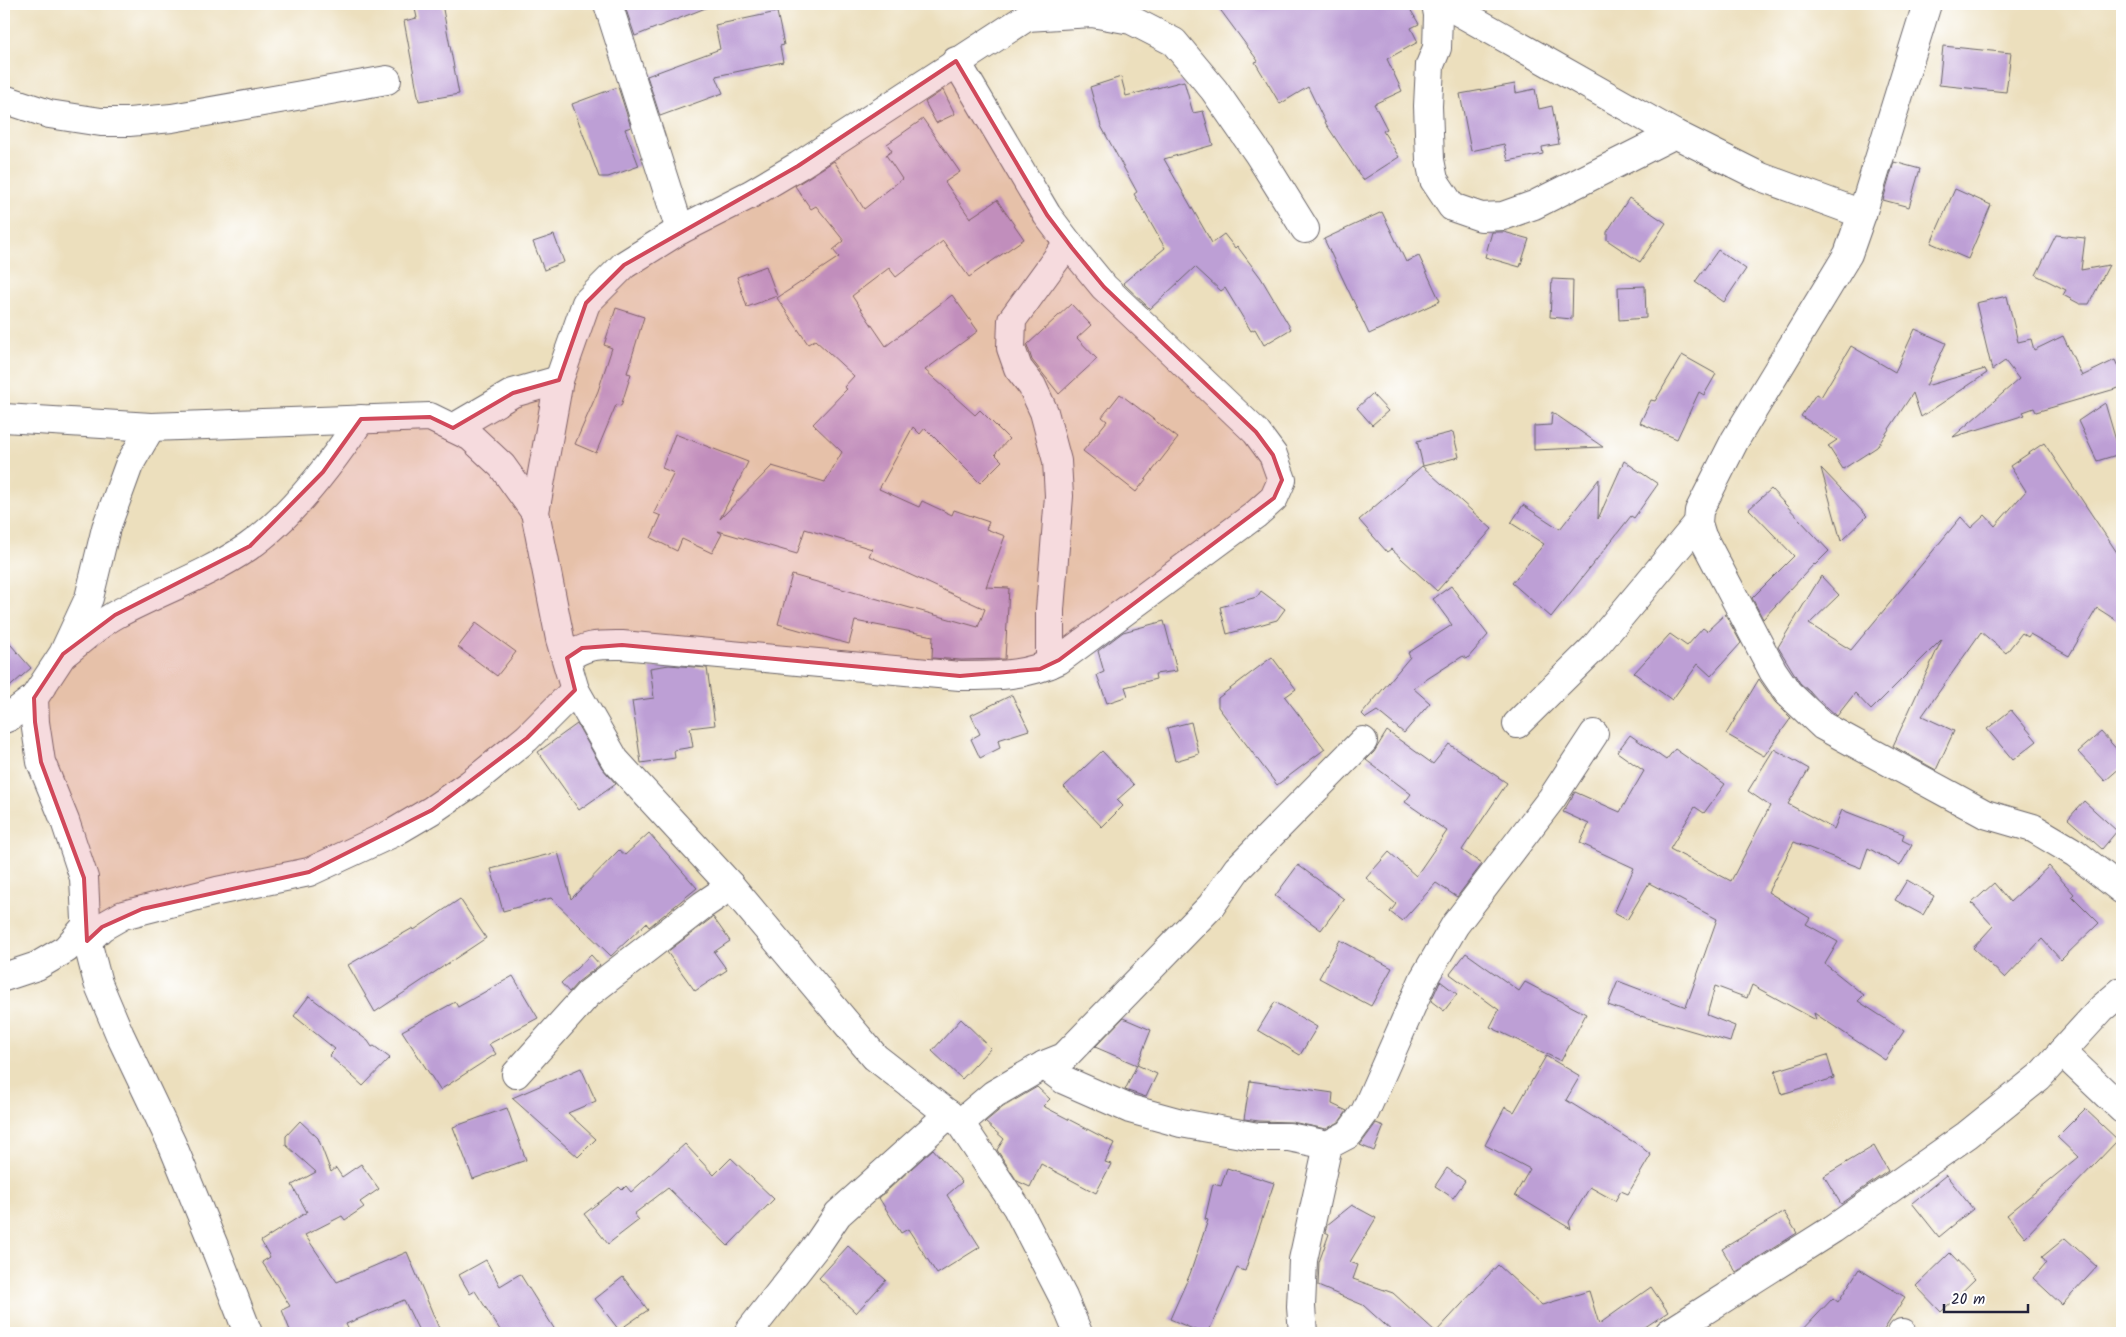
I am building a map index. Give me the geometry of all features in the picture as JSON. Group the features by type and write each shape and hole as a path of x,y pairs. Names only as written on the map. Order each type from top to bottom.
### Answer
{"street":[{"path":"608,4 680,230"},
{"path":"1436,4 1438,15 1437,48 1430,66 1428,106 1430,160 1434,180 1452,207 1481,217 1503,216 1534,206 1675,134"},
{"path":"1445,4 1675,134 1761,177 1862,214"},
{"path":"1927,4 1848,254 1735,440 1699,511 1698,523 1702,536 1773,671 1788,693 1823,726 1985,814 2034,828 2075,853 2122,890"},
{"path":"1078,1333 1063,1297 1017,1208 954,1119 875,1057 731,886 615,760 575,690 560,639 535,512 559,380 586,303 624,264 680,230 750,194 798,166 1033,10 1092,13 1131,20 1174,42 1214,90 1259,155 1304,229"},
{"path":"567,658 582,648 596,644 960,676 1014,674 1040,669 1059,660 1255,515 1274,498 1282,480 1273,455 1256,432 1104,287 1068,243 1047,215 956,62"},
{"path":"4,99 49,114 101,122 129,122 172,118 387,80"},
{"path":"1050,664 1051,600 1059,496 1058,461 1044,412 1032,386 1018,368 1011,348 1012,320 1068,243"},
{"path":"453,428 513,393 559,380"},
{"path":"4,418 151,427 430,417 471,437 502,466 535,512"},
{"path":"63,654 115,615 186,581 250,546 278,522 323,472 361,419"},
{"path":"4,719 34,698 63,654 89,598 106,528 129,465 151,427"},
{"path":"1517,724 1594,648 1698,523"},
{"path":"4,977 37,966 66,949 87,932 102,927 123,916 217,891 309,872 393,833 432,810 470,784 527,738 575,690"},
{"path":"34,698 35,722 41,762 65,821 84,878 87,932 98,983 120,1035 172,1144 248,1333"},
{"path":"1044,1065 1064,1080 1130,1109 1181,1123 1258,1137 1289,1137 1328,1145 1349,1134 1365,1112 1424,978 1455,925 1552,798 1594,734"},
{"path":"748,1333 817,1245 838,1214 954,1119 1044,1065 1064,1057 1211,906 1237,868 1363,741"},
{"path":"516,1074 588,994 703,905 731,886"},
{"path":"1669,1333 1833,1229 1967,1135 2039,1077 2102,1008 2122,991"},
{"path":"2062,1052 2122,1109"},
{"path":"1303,1333 1301,1307 1303,1260 1328,1145"}],"highlighted area":[{"path":"956,61 1047,215 1072,248 1104,287 1256,432 1273,455 1282,480 1274,498 1059,660 1040,669 960,676 622,645 582,648 567,658 575,690 527,738 432,810 309,872 142,909 102,927 87,941 84,878 41,762 35,722 34,698 63,654 115,615 250,546 323,472 361,419 430,417 453,428 513,393 559,380 586,303 624,265 798,166"}],"building":[{"path":"414,4 442,4 459,94 419,101 404,21 417,18"},
{"path":"624,4 713,4 713,5 635,36"},
{"path":"1216,4 1407,4 1419,24 1411,28 1418,42 1387,59 1402,91 1374,104 1387,129 1383,131 1399,157 1363,180 1326,124 1308,87 1280,104 1255,62 1258,61"},
{"path":"777,12 784,45 780,46 783,62 716,76 723,93 660,116 647,76 720,49 715,25"},
{"path":"1943,46 2011,53 2006,92 1939,85"},
{"path":"1121,77 1126,96 1184,81 1193,113 1203,111 1213,145 1164,159 1212,243 1224,234 1235,248 1237,246 1261,278 1291,329 1264,345 1255,329 1251,331 1225,288 1221,291 1195,267 1150,309 1123,283 1165,248 1134,194 1137,192 1101,126 1090,87"},
{"path":"1515,84 1516,93 1535,89 1539,109 1552,106 1559,144 1542,147 1543,154 1508,161 1504,144 1471,151 1460,94"},
{"path":"618,87 631,127 625,129 639,166 608,177 599,177 572,104"},
{"path":"943,90 955,114 936,123 925,102"},
{"path":"923,119 960,172 945,182 970,218 997,200 1024,239 969,277 943,241 896,277 889,268 852,296 886,346 952,295 978,331 925,370 975,415 980,410 1009,439 995,454 1002,461 980,483 925,428 920,434 913,427 879,489 919,507 922,501 952,515 954,510 989,522 986,529 1005,536 986,587 1009,588 1005,659 961,660 932,658 933,636 855,621 849,644 778,624 792,575 978,627 985,609 869,556 872,549 805,529 797,554 718,531 722,534 712,553 682,539 677,551 651,538 661,516 654,513 674,473 662,468 675,434 748,462 720,519 772,466 825,482 842,452 813,424 847,389 844,387 854,376 815,340 808,344 777,298 839,257 833,250 844,241 816,206 811,209 795,186 834,161 864,209 902,179 886,155 892,151 887,144"},
{"path":"1894,162 1920,169 1909,207 1883,200"},
{"path":"1955,189 1991,205 1968,259 1931,243"},
{"path":"1629,198 1666,223 1640,262 1607,240 1607,232"},
{"path":"1382,212 1406,262 1419,256 1440,301 1369,334 1324,239"},
{"path":"1492,232 1504,232 1529,239 1520,267 1485,257"},
{"path":"554,235 564,262 544,270 533,242"},
{"path":"2056,235 2085,238 2081,270 2109,265 2089,304 2080,304 2063,295 2066,290 2036,275"},
{"path":"1718,250 1746,269 1724,302 1695,282"},
{"path":"766,266 777,296 747,307 737,277"},
{"path":"1552,279 1573,280 1572,319 1550,317"},
{"path":"1645,286 1646,318 1619,320 1618,287"},
{"path":"2007,296 2018,342 2031,339 2034,350 2063,336 2082,376 2115,360 2122,376 2122,387 2036,412 2034,408 2023,412 2025,415 1953,437 2019,379 2005,361 1992,370 1976,303"},
{"path":"1071,304 1091,325 1077,338 1097,359 1059,394 1032,360 1027,345"},
{"path":"616,308 644,317 627,373 631,374 621,406 616,405 596,453 575,444 598,391 612,348 604,345"},
{"path":"1915,329 1946,343 1926,386 1985,369 1987,373 1921,417 1913,393 1877,447 1843,469 1828,446 1837,440 1801,416 1816,394 1821,397 1851,346 1895,372"},
{"path":"1682,355 1716,374 1704,395 1699,392 1677,439 1640,423 1651,400 1655,401"},
{"path":"1120,394 1178,438 1136,492 1083,451 1107,421 1102,417"},
{"path":"1372,394 1388,411 1372,425 1357,408"},
{"path":"2105,403 2120,454 2097,461 2078,421"},
{"path":"1552,412 1603,447 1534,450 1534,426 1551,425"},
{"path":"1453,432 1459,457 1423,466 1417,441"},
{"path":"2044,443 2122,560 2122,624 2097,608 2069,656 2030,634 2028,637 2022,633 2006,653 1981,632 1922,716 1954,731 1936,770 1893,746 1942,639 1871,710 1855,693 1837,716 1800,683 1778,647 1821,576 1839,595 1809,624 1851,650 1961,517 1971,528 1985,515 1995,526 2026,491 2010,466"},
{"path":"1624,461 1658,484 1634,518 1631,516 1551,617 1512,583 1544,544 1511,523 1523,505 1560,529 1599,479 1598,519"},
{"path":"1422,466 1492,529 1437,591 1391,549 1387,552 1359,520"},
{"path":"1821,468 1867,516 1841,541"},
{"path":"1771,489 1829,551 1814,564 1763,619 1752,598 1794,556 1749,509"},
{"path":"1451,586 1488,635 1467,659 1463,656 1413,688 1430,703 1404,733 1377,711 1366,718 1362,714 1410,657 1408,653 1452,625 1433,599"},
{"path":"1261,591 1285,609 1277,620 1227,634 1220,607 1257,597"},
{"path":"1725,614 1741,643 1711,676 1698,664 1672,700 1634,673 1670,634 1687,646 1703,628 1707,631"},
{"path":"1164,621 1177,671 1155,674 1156,679 1125,687 1128,696 1107,703 1097,675 1104,672 1098,651 1123,632"},
{"path":"476,623 516,652 497,676 458,647"},
{"path":"4,637 31,668 4,692"},
{"path":"1272,657 1296,689 1285,697 1325,749 1277,785 1218,707 1218,698"},
{"path":"669,665 707,668 715,725 690,728 693,747 674,750 675,758 641,763 632,701 654,698 650,668"},
{"path":"1759,679 1775,702 1791,718 1764,756 1726,734"},
{"path":"1012,695 1029,730 998,740 1000,748 980,758 971,739 980,734 971,715"},
{"path":"2011,710 2037,741 2013,760 1987,729"},
{"path":"1191,722 1199,754 1175,761 1167,728"},
{"path":"577,724 602,768 616,784 579,810 538,752"},
{"path":"1387,731 1433,764 1449,744 1507,783 1462,850 1482,864 1457,897 1436,883 1402,921 1390,912 1396,904 1366,878 1389,852 1416,876 1447,831 1405,802 1411,794 1366,760 1374,752"},
{"path":"2101,732 2122,755 2122,766 2105,781 2078,752"},
{"path":"1630,735 1666,760 1675,749 1725,784 1704,813 1695,807 1670,849 1731,881 1770,806 1748,791 1774,749 1809,769 1788,804 1834,829 1842,810 1904,834 1902,840 1912,845 1900,866 1868,848 1861,868 1794,842 1768,892 1810,918 1806,924 1838,942 1825,964 1864,995 1858,1001 1904,1031 1885,1060 1814,1013 1816,1020 1752,985 1747,998 1715,986 1707,1015 1735,1026 1730,1042 1641,1017 1608,1005 1618,981 1686,1007 1717,919 1649,883 1627,920 1614,913 1634,868 1580,843 1589,824 1563,812 1575,792 1620,812 1644,771 1617,752"},
{"path":"1102,751 1134,785 1117,800 1123,806 1102,827 1064,787"},
{"path":"2084,801 2117,831 2102,849 2068,819"},
{"path":"649,833 697,888 649,927 646,923 611,956 551,898 503,911 491,869 558,852 571,899 619,850 625,855"},
{"path":"1298,865 1344,899 1321,930 1275,896"},
{"path":"2049,866 2074,894 2072,896 2099,923 2061,960 2042,939 2005,978 1973,948 1993,926 1972,903 1994,883 2010,902"},
{"path":"1907,880 1934,896 1923,915 1895,900"},
{"path":"460,899 486,938 375,1012 348,965 413,928 414,930"},
{"path":"713,917 730,941 714,952 727,970 695,991 667,952"},
{"path":"1340,940 1392,968 1371,1006 1319,978"},
{"path":"1466,953 1519,991 1525,982 1586,1014 1561,1061 1490,1027 1499,1010 1450,974"},
{"path":"591,955 600,965 578,982 569,992 561,983"},
{"path":"513,976 538,1018 489,1044 496,1054 440,1090 402,1031 455,1002 458,1007"},
{"path":"1440,981 1457,994 1444,1011 1431,1001"},
{"path":"309,996 368,1041 372,1047 374,1046 390,1058 363,1086 329,1055 335,1049 294,1016"},
{"path":"1275,1002 1317,1027 1300,1055 1258,1030"},
{"path":"1123,1018 1151,1030 1137,1065 1095,1047"},
{"path":"961,1019 991,1048 962,1079 932,1051"},
{"path":"1827,1055 1834,1078 1782,1094 1775,1071"},
{"path":"1546,1056 1580,1076 1566,1100 1640,1146 1651,1155 1628,1194 1621,1191 1615,1201 1590,1187 1569,1222 1571,1229 1515,1195 1530,1169 1485,1145 1505,1107 1514,1112"},
{"path":"1137,1065 1157,1074 1146,1097 1125,1090"},
{"path":"581,1068 596,1101 568,1113 596,1139 578,1157 512,1098"},
{"path":"1250,1081 1333,1093 1332,1104 1347,1111 1339,1122 1326,1129 1292,1122 1244,1119"},
{"path":"1037,1087 1050,1099 1043,1106 1114,1143 1105,1162 1111,1164 1096,1193 1041,1164 1030,1187 1017,1181 997,1150 1004,1139 985,1122 1003,1107"},
{"path":"507,1108 526,1160 473,1179 453,1127"},
{"path":"2085,1109 2118,1140 2025,1237 2007,1215 2078,1157 2057,1137"},
{"path":"300,1121 318,1138 331,1172 336,1168 342,1177 361,1164 379,1189 360,1202 364,1207 345,1220 342,1216 305,1235 337,1282 407,1252 441,1333 420,1333 404,1300 346,1324 350,1333 291,1333 282,1310 290,1306 262,1262 270,1257 261,1241 307,1212 292,1185 316,1172 286,1145 286,1136"},
{"path":"1376,1123 1384,1126 1374,1151 1360,1145"},
{"path":"685,1144 714,1175 731,1158 774,1199 728,1246 668,1188 634,1214 639,1220 608,1244 584,1214 619,1187 622,1190 626,1186 631,1192"},
{"path":"1874,1146 1888,1171 1841,1204 1824,1176"},
{"path":"933,1149 962,1182 947,1195 980,1247 937,1274 908,1229 901,1233 879,1198"},
{"path":"1227,1168 1274,1183 1245,1271 1237,1268 1208,1333 1202,1333 1170,1319 1190,1274 1208,1220 1205,1219 1213,1184 1221,1186"},
{"path":"1447,1168 1465,1181 1453,1198 1435,1186"},
{"path":"1946,1175 1973,1209 1939,1237 1912,1203"},
{"path":"1352,1205 1376,1218 1350,1262 1358,1265 1353,1279 1393,1293 1436,1332 1498,1265 1542,1305 1589,1291 1599,1324 1651,1287 1668,1312 1636,1333 1394,1333 1363,1305 1318,1286 1319,1262 1329,1234 1325,1232 1327,1225"},
{"path":"1784,1212 1797,1233 1736,1272 1722,1249"},
{"path":"2065,1238 2097,1267 2062,1305 2033,1278 2046,1263 2042,1257"},
{"path":"848,1246 886,1280 856,1313 819,1278"},
{"path":"1950,1253 1975,1279 1941,1312 1916,1286"},
{"path":"486,1260 500,1286 520,1274 557,1333 502,1333 475,1291 470,1294 459,1275"},
{"path":"1859,1269 1905,1297 1882,1333 1800,1333 1833,1298 1838,1302"},
{"path":"623,1277 648,1310 619,1330 595,1299"}]}
